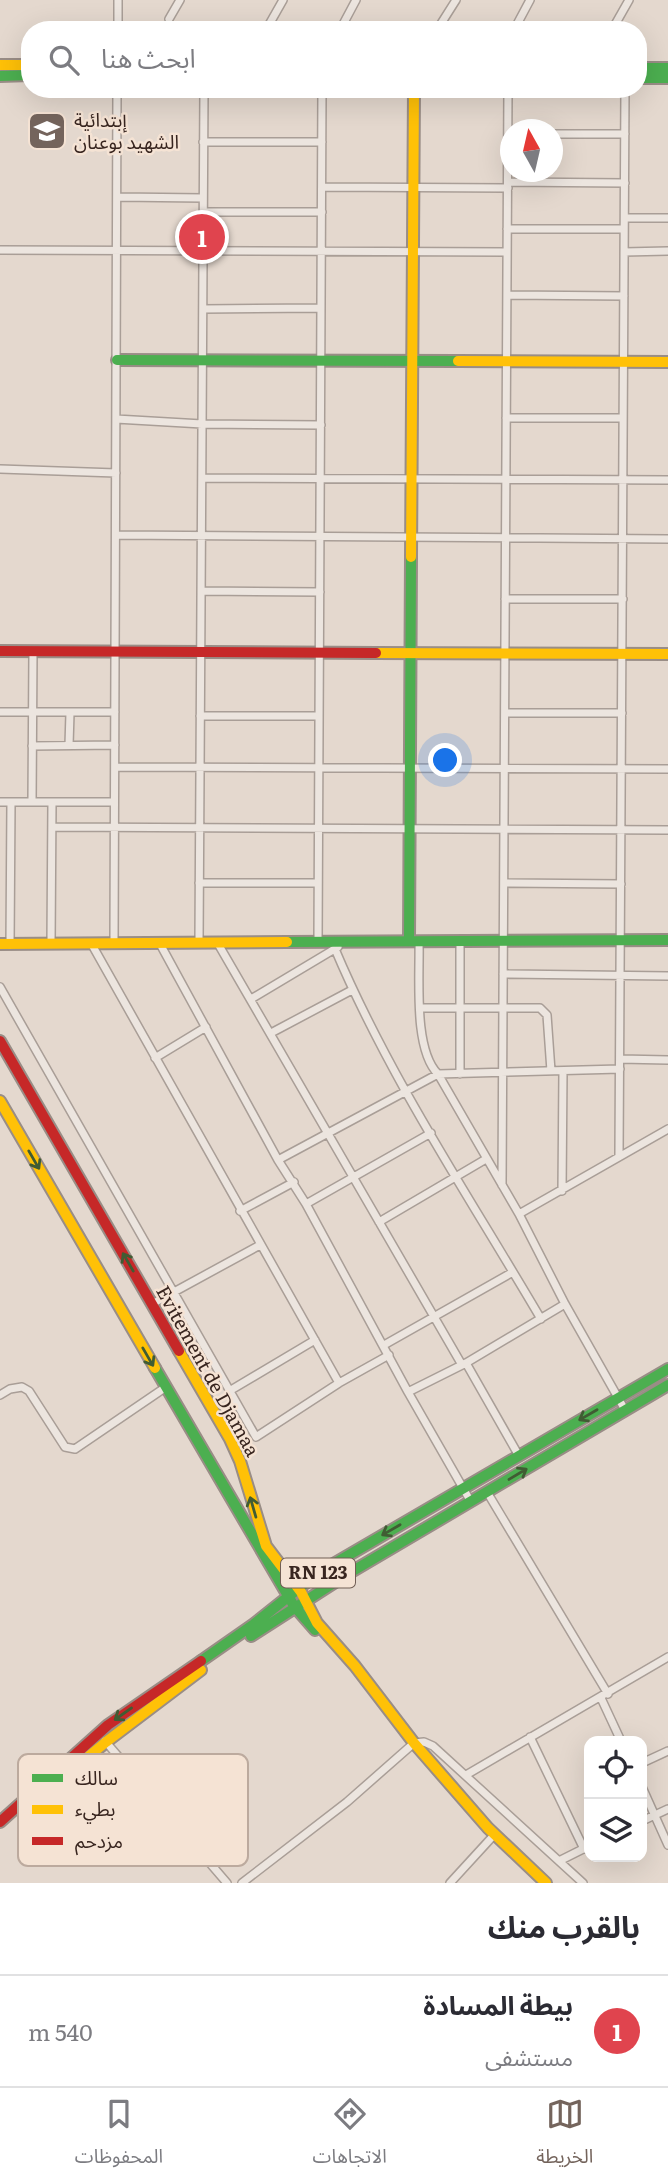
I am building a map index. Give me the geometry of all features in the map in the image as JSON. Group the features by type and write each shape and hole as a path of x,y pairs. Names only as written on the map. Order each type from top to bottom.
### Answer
{"main road":[{"path":"0,65 21,65"},
{"path":"647,68 668,68"},
{"path":"0,75 21,75"},
{"path":"647,78 668,78"},
{"path":"414,98 410,768 414,941"},
{"path":"117,360 668,362"},
{"path":"0,650 668,654"},
{"path":"5,944 668,940"},
{"name":"Evitement de Djamaa","path":"0,1041 230,1439 240,1461 266,1546 298,1589 301,1605"},
{"name":"Evitement de Djamaa","path":"0,1101 289,1597 301,1605 355,1666 414,1743 495,1835 545,1883"},
{"name":"RN 123","path":"75,1754 98,1733 254,1625 318,1573 668,1369"},
{"name":"RN 123","path":"92,1754 195,1675 346,1575 668,1385"},
{"name":"RN 123","path":"0,1822 18,1806"},
{"name":"RN 123","path":"0,1832 18,1817"}],"street":[{"path":"110,0 118,2 118,21"},
{"path":"169,19 180,0"},
{"path":"271,21 283,0"},
{"path":"346,21 356,0"},
{"path":"443,21 456,0"},
{"path":"519,21 530,0"},
{"path":"617,21 629,0"},
{"path":"114,943 117,98"},
{"path":"199,942 204,98"},
{"path":"318,942 323,98"},
{"path":"508,98 509,119"},
{"path":"619,1156 625,98"},
{"path":"563,134 625,134"},
{"path":"204,142 322,142"},
{"path":"502,1185 508,182"},
{"path":"322,187 414,188 625,183"},
{"path":"118,197 203,198"},
{"path":"203,212 322,212"},
{"path":"625,218 668,218"},
{"path":"508,229 625,229"},
{"path":"0,250 507,253"},
{"path":"624,252 668,251"},
{"path":"507,295 624,296"},
{"path":"203,309 321,308"},
{"path":"506,418 623,418"},
{"path":"117,419 202,424 321,425"},
{"path":"0,469 116,473"},
{"path":"202,478 668,480"},
{"path":"116,536 668,539"},
{"path":"201,591 320,592"},
{"path":"505,599 623,599"},
{"path":"32,802 33,651"},
{"path":"0,712 115,712"},
{"path":"69,745 70,713"},
{"path":"505,713 622,713"},
{"path":"200,716 319,716"},
{"path":"32,746 115,745"},
{"path":"115,767 668,769"},
{"path":"0,802 114,802"},
{"path":"5,944 11,802"},
{"path":"51,943 52,802"},
{"path":"52,827 668,830"},
{"path":"199,883 318,883"},
{"path":"504,883 621,884"},
{"path":"251,999 348,941"},
{"path":"414,941 421,1008 420,1030 429,1065 438,1074 519,1214 565,1304 625,1410"},
{"path":"460,941 460,1074"},
{"path":"159,942 278,1160 294,1182 471,1502"},
{"path":"217,942 434,1317 519,1456"},
{"path":"91,943 339,1383"},
{"path":"335,949 352,990 407,1092 541,1320"},
{"path":"503,974 668,976"},
{"path":"0,987 256,1437 339,1383 389,1355"},
{"path":"271,1033 352,990"},
{"path":"421,1008 540,1008 545,1011 548,1023 551,1071"},
{"path":"155,1058 206,1027"},
{"path":"620,1059 668,1060"},
{"path":"278,1160 438,1074 620,1069"},
{"path":"562,1191 564,1071"},
{"path":"519,1214 668,1129"},
{"path":"306,1204 431,1133"},
{"path":"379,1222 486,1159"},
{"path":"240,1211 294,1182"},
{"path":"152,1304 260,1245"},
{"path":"384,1345 513,1272"},
{"path":"408,1392 464,1364 565,1304"},
{"path":"231,1390 315,1340"},
{"path":"0,1395 10,1389 22,1387 29,1391 65,1447 75,1449 166,1387"},
{"path":"487,1492 605,1696 619,1736"},
{"path":"466,1775 668,1657"},
{"path":"98,1733 116,1754"},
{"path":"530,1737 584,1841"},
{"path":"242,1883 346,1802 414,1743 421,1741 431,1744 583,1883"},
{"path":"647,1761 668,1751"},
{"path":"647,1799 668,1845"},
{"path":"647,1818 668,1809"},
{"path":"450,1883 495,1835"},
{"path":"559,1861 584,1848"},
{"path":"212,1866 227,1883"}],"traffic: fast":[{"path":"647,68 668,68"},
{"path":"0,76 21,75"},
{"path":"647,78 668,78"},
{"path":"117,360 458,361"},
{"path":"409,941 411,557"},
{"path":"287,942 668,940"},
{"path":"155,1368 294,1606 315,1630"},
{"path":"201,1661 254,1624 318,1573 668,1369"},
{"path":"251,1636 346,1575 668,1385"}],"traffic: slow":[{"path":"0,65 21,65"},
{"path":"411,557 414,98"},
{"path":"458,361 668,362"},
{"path":"376,653 668,654"},
{"path":"0,944 287,942"},
{"path":"0,1101 155,1368"},
{"path":"179,1351 240,1461 266,1546 301,1592 317,1623 355,1666 414,1743 488,1828 546,1883"},
{"path":"92,1754 201,1670"}],"traffic: jam":[{"path":"0,651 376,653"},
{"path":"0,1041 179,1351"},
{"path":"76,1754 108,1725 201,1661"},
{"path":"0,1822 18,1806"}],"place":[{"name":"إبتدائية الشهيد بوعنان","path":"47,131"},
{"name":"بيطة المسادة","path":"202,237"}]}
